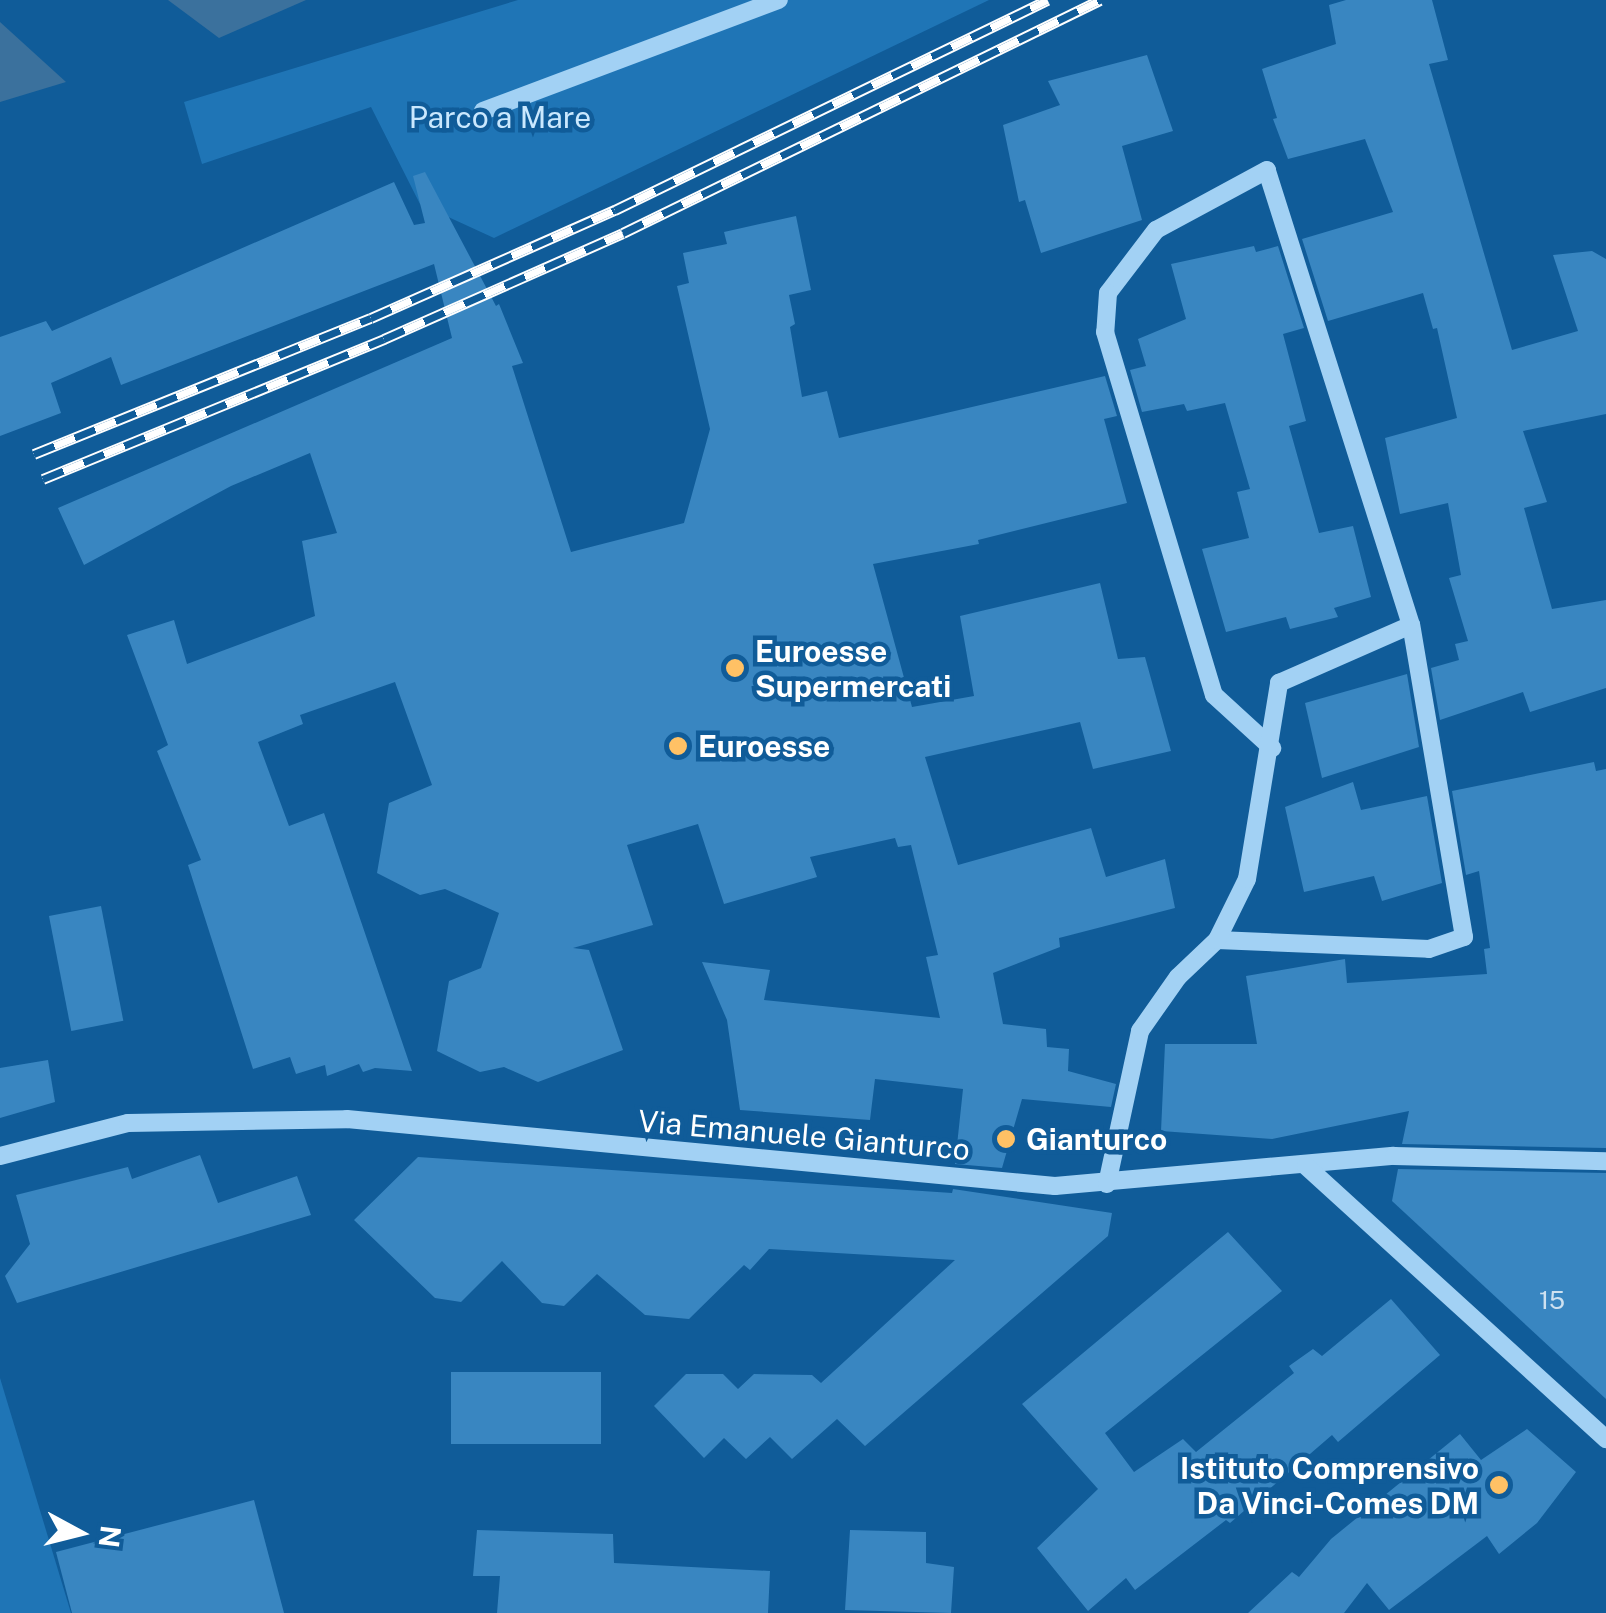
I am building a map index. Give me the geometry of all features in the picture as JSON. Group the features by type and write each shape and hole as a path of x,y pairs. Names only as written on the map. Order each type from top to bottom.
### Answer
{"street":[{"path":"483,110 779,0"},
{"path":"1217,940 1429,950 1464,937 1411,626 1267,170 1156,230 1108,293 1105,332 1214,696 1272,748"},
{"path":"1107,1184 1140,1031 1178,977 1217,940 1247,879 1272,748 1279,683 1411,626"},
{"name":"Via Emanuele Gianturco","path":"0,1156 128,1123 347,1120 1055,1186 1394,1156 1606,1161"},
{"path":"1306,1166 1606,1439"}],"green space":[{"name":"Parco a Mare","path":"518,0 989,0 494,238 420,204 371,107 202,164 184,102"},
{"path":"0,1378 71,1613 0,1613"}],"shaded area":[{"path":"168,0 306,0 219,38"},
{"path":"0,22 66,82 0,102"}],"building":[{"path":"1346,0 1432,0 1448,60 1429,64 1512,350 1578,331 1553,255 1592,251 1606,259 1606,414 1523,431 1547,502 1524,508 1552,609 1606,600 1606,688 1530,712 1523,692 1440,720 1431,668 1459,660 1455,644 1468,641 1449,578 1461,575 1448,503 1400,514 1385,438 1457,418 1437,328 1433,329 1423,293 1328,321 1302,239 1393,212 1365,139 1288,159 1273,119 1277,118 1262,69 1336,44 1329,5"},
{"path":"1147,55 1173,131 1122,146 1142,220 1041,253 1025,200 1019,202 1003,125 1060,105 1048,81"},
{"path":"425,172 496,306 499,304 523,363 512,366 571,552 684,523 710,429 677,286 689,283 683,253 727,244 724,232 796,216 811,290 789,295 795,324 790,327 802,397 827,391 839,438 1105,376 1117,416 1104,419 1127,503 978,540 979,544 873,564 912,707 974,696 960,616 1100,583 1118,659 1145,657 1171,751 1093,769 1080,722 925,757 958,865 1091,828 1106,877 1165,859 1175,908 1059,938 1060,947 993,973 1003,1024 1046,1029 1047,1047 1069,1049 1068,1071 1116,1084 1111,1107 1022,1099 1002,1168 955,1164 963,1089 875,1079 870,1120 740,1110 727,1020 702,962 770,970 764,1000 940,1018 926,957 938,955 911,845 898,847 895,838 810,857 817,877 724,904 698,824 627,845 653,925 573,948 589,950 623,1050 538,1082 504,1067 480,1072 437,1051 449,981 481,968 499,913 445,889 420,895 377,873 389,803 432,785 395,682 300,715 303,724 258,742 289,826 324,813 412,1071 375,1068 363,1072 359,1064 327,1076 325,1065 296,1074 290,1057 253,1069 188,865 201,860 157,751 168,745 127,635 174,620 187,664 315,616 302,541 337,533 310,453 231,486 84,565 58,508 452,338 434,264 121,385 111,357 51,383 61,413 0,436 0,337 46,321 52,331 394,182 414,225 425,223 413,176"},
{"path":"1254,246 1256,252 1278,246 1304,328 1283,334 1306,421 1289,426 1319,533 1353,526 1371,597 1334,608 1338,617 1290,629 1286,617 1226,632 1202,549 1249,538 1237,492 1250,489 1225,403 1187,411 1184,404 1142,412 1130,370 1146,366 1138,339 1186,319 1171,264"},
{"path":"1407,674 1419,747 1322,778 1305,703"},
{"path":"1594,762 1596,771 1606,769 1606,1148 1402,1144 1409,1111 1272,1139 1161,1131 1165,1044 1257,1044 1246,976 1345,959 1347,983 1487,974 1484,949 1490,948 1479,871 1466,875 1452,791"},
{"path":"1353,782 1361,810 1427,796 1442,883 1382,901 1374,876 1304,892 1285,807"},
{"path":"101,906 123,1021 71,1031 49,916"},
{"path":"48,1060 55,1102 0,1118 0,1068"},
{"path":"200,1155 218,1203 297,1176 311,1215 17,1303 5,1276 30,1244 16,1195 128,1167 132,1179"},
{"path":"418,1157 952,1193 953,1189 1112,1213 1108,1236 865,1446 837,1419 792,1459 770,1437 746,1459 724,1438 704,1458 654,1406 686,1374 723,1374 738,1389 754,1374 812,1375 821,1383 955,1260 769,1249 750,1270 744,1265 689,1319 645,1315 597,1274 564,1306 542,1303 502,1261 461,1302 435,1298 354,1220"},
{"path":"1398,1169 1606,1173 1606,1399 1392,1201"},
{"path":"1228,1232 1282,1291 1105,1433 1134,1472 1183,1439 1196,1452 1294,1373 1289,1366 1313,1349 1322,1356 1391,1299 1440,1355 1338,1442 1332,1435 1230,1523 1226,1520 1135,1590 1126,1578 1088,1611 1037,1548 1098,1489 1022,1404"},
{"path":"451,1372 601,1372 601,1444 451,1444"},
{"path":"1527,1429 1576,1472 1537,1523 1499,1554 1487,1536 1389,1610 1367,1583 1344,1613 1248,1613 1292,1572 1299,1577 1331,1539 1460,1434 1481,1460"},
{"path":"254,1500 284,1613 72,1613 56,1552"},
{"path":"477,1530 613,1534 614,1563 770,1571 768,1613 497,1613 500,1576 473,1576"},
{"path":"850,1530 926,1532 926,1563 954,1567 951,1613 845,1610"}],"railway":[{"path":"34,454 371,318 615,210 1048,0"},
{"path":"43,479 384,339 623,233 1100,0"}],"place":[{"name":"Euroesse Supermercati","path":"735,668"},
{"name":"Euroesse","path":"678,746"},
{"name":"Gianturco","path":"1006,1139"},
{"name":"Istituto Comprensivo Da Vinci-Comes DM","path":"1499,1485"}]}
